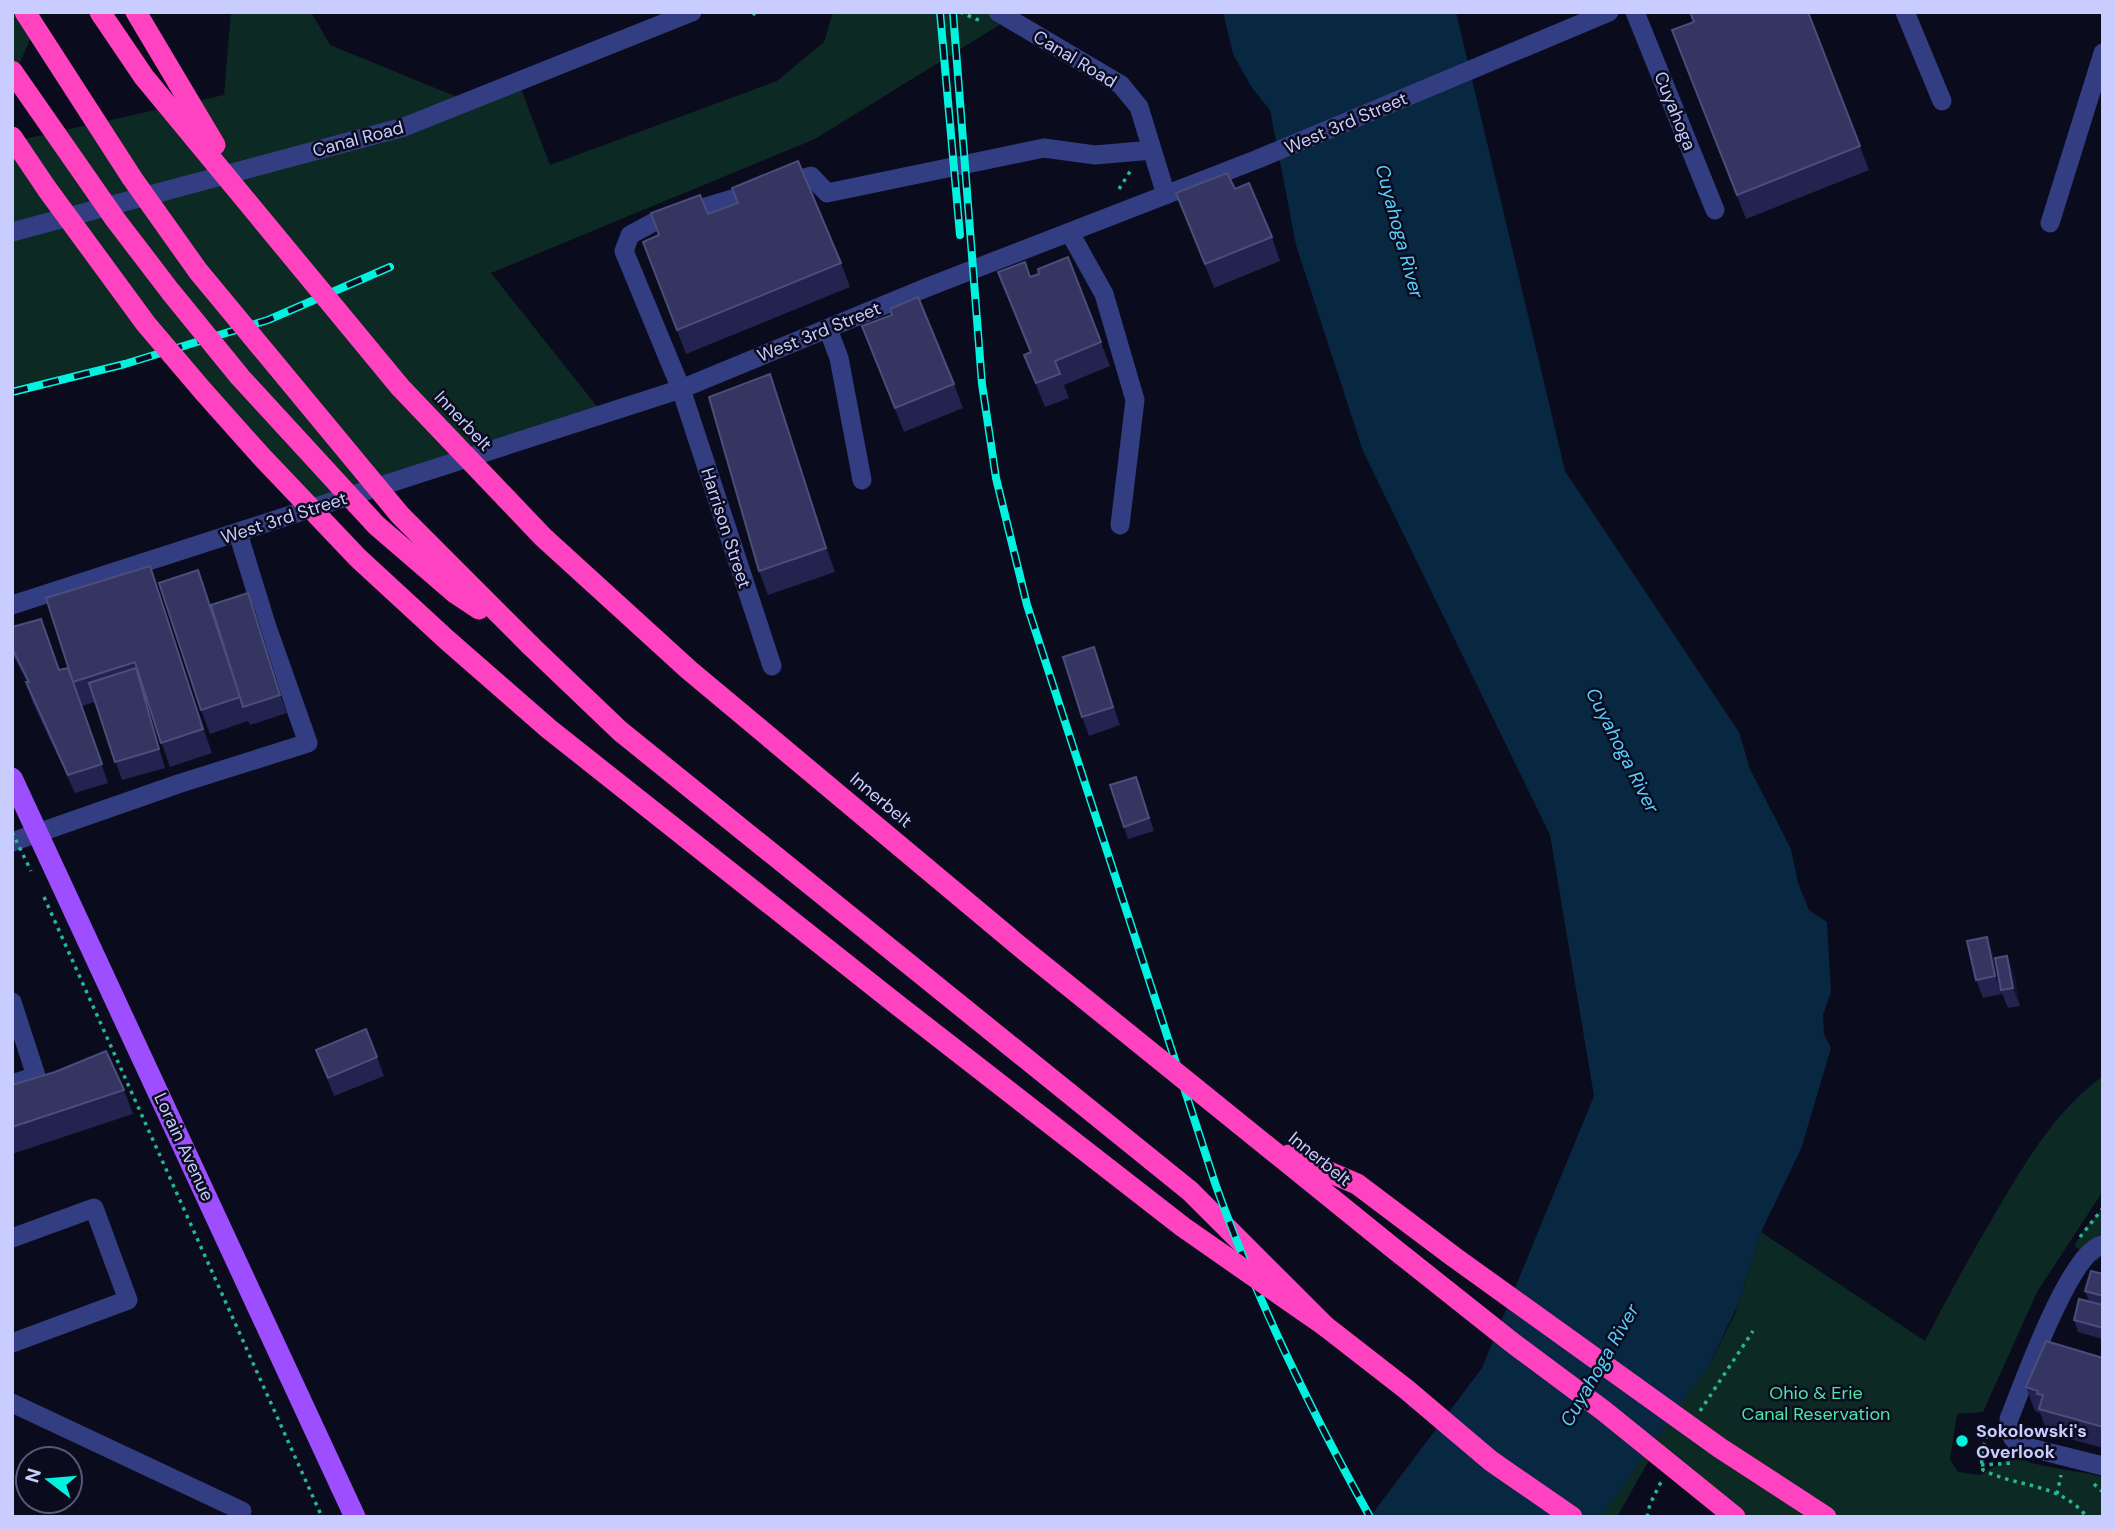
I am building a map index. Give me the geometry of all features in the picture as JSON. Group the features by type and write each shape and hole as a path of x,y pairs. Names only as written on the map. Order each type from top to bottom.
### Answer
{"highway":[{"path":"25,12 132,178 198,271 400,515 531,646 630,739 1190,1191 1325,1326"},
{"name":"Innerbelt","path":"100,12 144,77 400,387 543,537 689,670 1018,945 1393,1248 1604,1411 1735,1517"},
{"path":"136,12 250,204"},
{"path":"12,71 115,219 240,377 376,525 455,593 531,646"},
{"path":"12,137 146,324 203,391 358,558 447,640 549,729 1183,1227 1325,1326 1406,1389 1491,1461 1572,1517"},
{"path":"1269,1147 1357,1184 1720,1448 1826,1517"}],"main road":[{"name":"Lorain Avenue","path":"12,778 355,1517"}],"street":[{"name":"Canal Road","path":"12,232 404,127 692,12"},
{"name":"West 3rd Street","path":"12,605 681,389 928,287 1258,159 1609,12"},
{"name":"Cuyahoga","path":"1635,12 1715,210"},
{"path":"1905,12 1942,101"},
{"name":"Canal Road","path":"994,18 1121,85 1139,107 1144,151 1166,195"},
{"path":"2050,223 2103,53"},
{"name":"Harrison Street","path":"772,666 681,389 624,251 630,235 654,222 811,176 827,193 1044,148 1095,155 1144,151"},
{"path":"1070,233 1104,294 1135,400 1120,525"},
{"path":"828,329 839,358 862,480"},
{"path":"12,842 177,784 307,743 238,533"},
{"path":"12,1002 36,1076 12,1084"},
{"path":"12,1238 94,1208 128,1300 12,1343"},
{"path":"2103,1245 2097,1246 2080,1264 2046,1325 2010,1419 2008,1432 2013,1440 2023,1446 2103,1466"},
{"path":"12,1403 242,1511"}],"path":[{"path":"960,12 978,19 994,18"},
{"path":"1119,189 1144,151"},
{"path":"12,832 36,881"},
{"path":"42,894 322,1517"},
{"path":"1981,1465 2012,1462"},
{"path":"2057,1494 2062,1472"},
{"path":"2006,1478 2045,1487 2073,1504 2087,1517"}],"green space":[{"path":"12,12 42,12 15,74 12,107"},
{"path":"231,12 311,12 330,45 467,101 518,81 550,165 777,81 824,42 833,12 998,12 1009,19 815,139 491,273 603,414 313,508 167,351 12,392 12,137 15,141 224,95"},
{"name":"Ohio & Erie Canal Reservation","path":"2103,1076 2103,1191 2037,1292 1983,1412 1957,1414 1950,1459 1958,1472 1980,1475 2014,1456 2045,1466 2103,1477 2103,1517 1740,1517 1653,1453 1617,1517 1596,1517 1710,1363 1735,1314 1761,1232 1925,1341 2029,1158 2070,1105"},
{"path":"2103,1208 2103,1254 2097,1261 2074,1246"}],"water":[{"name":"Cuyahoga River","path":"1223,12 1456,12 1565,471 1739,732 1750,769 1791,849 1798,883 1809,910 1827,922 1831,992 1823,1015 1824,1034 1831,1048 1801,1149 1761,1232 1737,1307 1710,1363 1601,1517 1370,1517 1482,1368 1594,1096 1550,835 1363,451 1296,245 1270,110 1252,88 1233,54"}],"building":[{"path":"1690,12 1808,12 1860,146 1737,195 1672,30 1694,22"},
{"path":"798,161 841,263 677,330 643,242 659,235 651,213 700,195 708,214 738,203 732,188"},
{"path":"1227,173 1235,189 1249,183 1272,237 1205,264 1176,193"},
{"path":"1068,257 1101,342 1055,361 1060,374 1036,383 1024,355 1031,352 998,272 1025,262 1030,277 1039,274 1038,269"},
{"path":"918,297 954,384 895,408 862,326 892,315 890,309"},
{"path":"770,374 826,548 759,571 709,397"},
{"path":"150,566 203,729 161,743 135,662 73,682 46,598"},
{"path":"198,570 240,697 201,710 159,583"},
{"path":"248,593 280,695 243,707 211,605"},
{"path":"41,619 59,670 68,668 102,764 68,775 12,648 12,627"},
{"path":"1094,647 1113,707 1082,717 1063,657"},
{"path":"136,668 159,749 115,762 89,683"},
{"path":"1136,777 1149,818 1124,827 1110,785"},
{"path":"1987,937 1995,976 1976,980 1967,941"},
{"path":"2007,956 2013,988 2001,990 1995,958"},
{"path":"366,1029 377,1057 328,1078 316,1050"},
{"path":"106,1051 124,1090 12,1127 12,1085 55,1072"},
{"path":"2091,1271 2103,1274 2103,1296 2085,1291"},
{"path":"2079,1299 2103,1305 2103,1328 2074,1320"},
{"path":"2046,1341 2103,1358 2103,1427 2039,1409 2043,1395 2026,1387"}],"railway":[{"path":"940,12 960,235"},
{"path":"953,12 982,384 996,478 1027,605 1231,1226 1285,1353 1370,1517"},
{"path":"12,392 125,364 268,320 390,267"}],"place":[{"name":"Sokolowski's Overlook","path":"1962,1441"}]}
